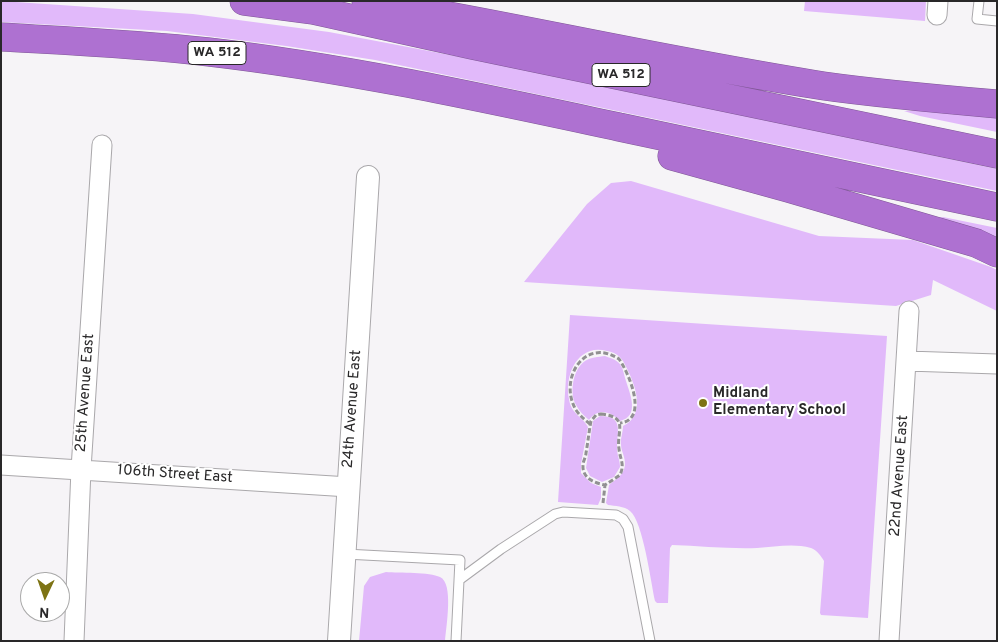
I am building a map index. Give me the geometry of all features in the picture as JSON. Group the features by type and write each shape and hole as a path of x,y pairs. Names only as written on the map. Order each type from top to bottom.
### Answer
{"highway":[{"name":"WA 512","path":"244,1 313,10 997,154"},
{"path":"366,1 825,86 997,104"},
{"name":"WA 512","path":"1,37 153,46 211,52 356,73 431,86 997,207"},
{"path":"431,86 976,243 997,253"}],"street":[{"name":"25th Avenue East","path":"74,641 81,469 102,145"},
{"name":"24th Avenue East","path":"339,641 368,177"},
{"name":"22nd Avenue East","path":"889,641 910,311"},
{"path":"907,361 997,364"},
{"name":"106th Street East","path":"1,465 349,487"}],"lane":[{"path":"978,1 977,19 997,21"},
{"path":"459,580 501,548 555,514 563,512 616,515 624,519 628,527 650,641"},
{"path":"344,554 460,560 456,641"}],"path":[{"path":"590,424 578,413 573,404 572,376 574,369 583,358 602,352 619,359 634,397 633,415 627,421 620,423"},
{"path":"601,414 613,416 620,423 621,432 618,447 623,461 622,471 616,478 605,485 594,482 584,472 590,424 593,418 601,414"}],"shaded area":[{"path":"1,1 193,14 329,32 545,73 997,169 997,191 375,60 286,46 167,31 1,22"},
{"path":"805,1 926,1 925,21 804,11"},
{"path":"926,110 997,117 997,132 904,111"},
{"path":"631,181 819,236 913,240 991,267 997,270 997,311 933,280 931,295 896,306 524,282 587,204 611,183"},
{"path":"943,217 997,228 997,241 937,218"},
{"path":"570,315 887,336 868,618 821,615 824,561 819,553 813,549 797,546 725,548 672,545 670,548 668,603 657,603 655,601 643,539 635,517 628,509 606,503 609,485 622,474 625,467 621,448 623,426 631,421 637,405 634,386 627,368 620,357 612,352 597,350 581,356 571,371 568,390 570,404 574,412 588,427 581,473 591,483 601,487 601,498 598,505 558,502"},
{"path":"605,356 616,360 620,365 631,398 632,410 626,418 620,421 604,412 592,416 589,420 580,411 574,400 573,382 581,365 595,357"},
{"path":"600,416 613,419 618,426 617,451 620,462 620,467 614,477 602,482 590,476 586,468 593,421"},
{"path":"386,572 429,574 440,577 444,581 448,596 445,641 359,641 364,586 370,577"}],"place":[{"name":"Midland Elementary School","path":"703,403"}]}
